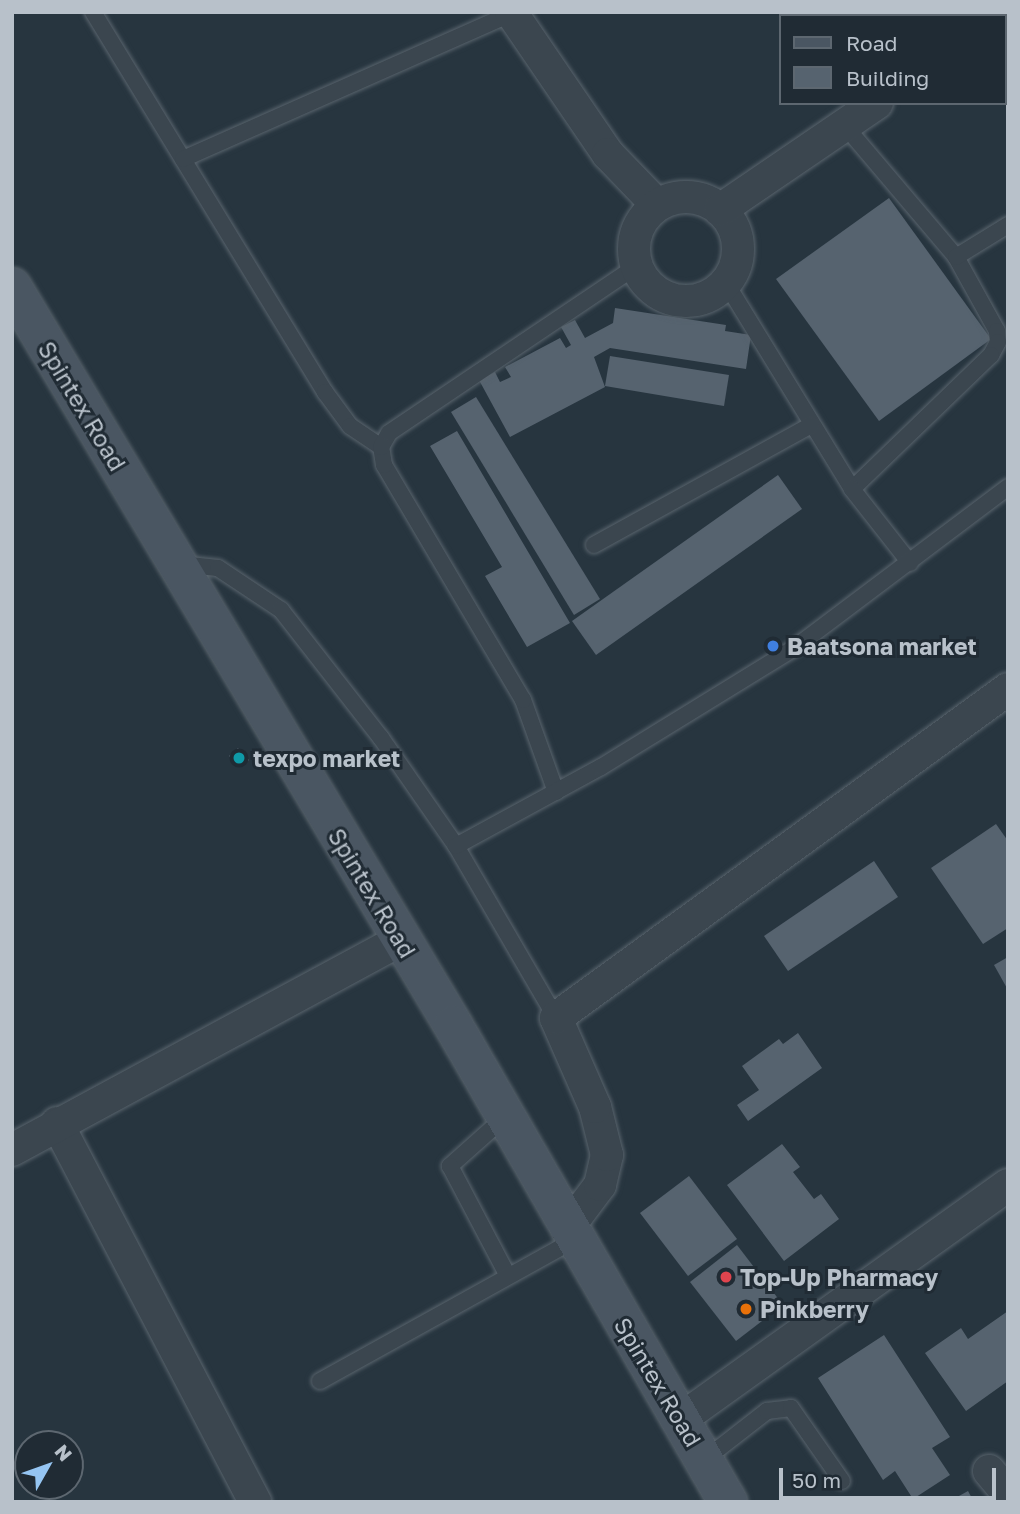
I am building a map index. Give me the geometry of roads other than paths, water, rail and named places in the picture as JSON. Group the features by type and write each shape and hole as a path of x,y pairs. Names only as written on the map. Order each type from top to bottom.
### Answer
{"main road":[{"name":"Spintex Road","path":"12,286 401,940 728,1502"}],"street":[{"path":"511,13 608,155 657,205"},
{"path":"720,210 874,105"},
{"path":"696,198 720,210 729,220 738,245 726,283 703,298 676,300 652,288 637,265 635,239 639,226 657,205 696,198"},
{"path":"570,1234 600,1185 607,1155 595,1107 556,1017 1008,689"},
{"path":"12,1150 57,1123 401,940"},
{"path":"57,1123 255,1502"},
{"path":"681,1419 1008,1185"}],"lane":[{"path":"93,12 338,411 350,426 382,447"},
{"path":"183,159 511,13"},
{"path":"845,126 956,257 997,331 998,342 991,355 852,489"},
{"path":"956,257 1008,225"},
{"path":"556,792 523,700 384,466 382,447 390,433 637,265"},
{"path":"726,283 852,489 910,563"},
{"path":"594,545 811,425"},
{"path":"456,846 556,792 793,649 1008,487"},
{"path":"176,563 218,568 281,610 381,738 456,846 556,1017"},
{"path":"505,1117 450,1166 508,1276"},
{"path":"320,1381 508,1276 570,1234"},
{"path":"704,1460 767,1411 792,1408 842,1481"}],"place":[{"name":"Baatsona market","path":"773,646"},
{"name":"texpo market","path":"239,758"},
{"name":"Top-Up Pharmacy","path":"726,1277"},
{"name":"Pinkberry","path":"746,1309"}]}
